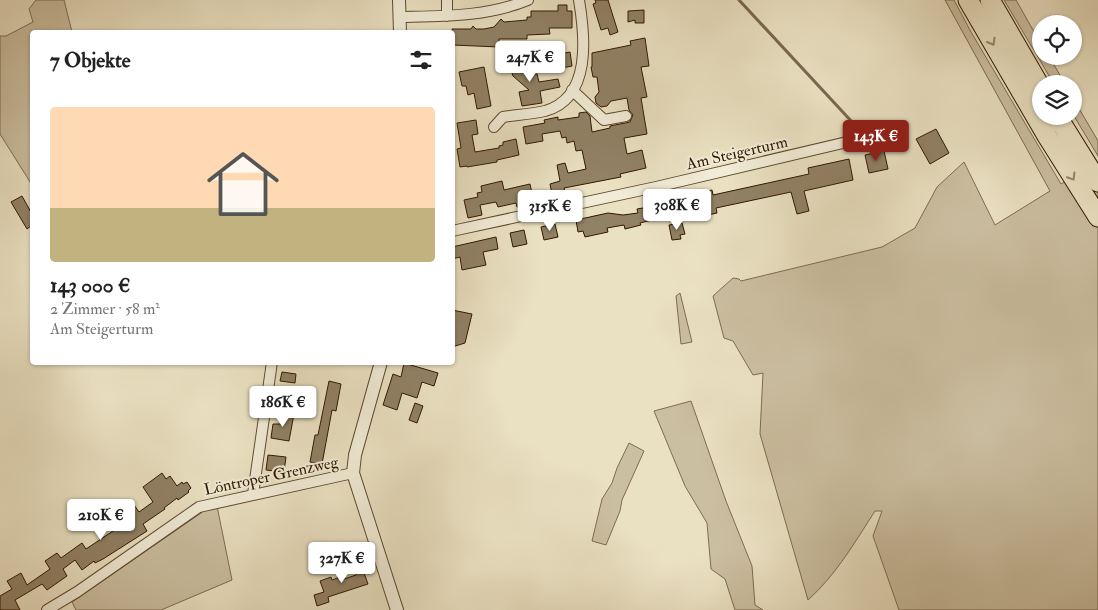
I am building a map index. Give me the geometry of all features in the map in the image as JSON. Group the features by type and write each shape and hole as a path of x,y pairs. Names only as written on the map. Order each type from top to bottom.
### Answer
{"highway":[{"path":"968,0 1047,136 1098,217"},
{"path":"990,0 1033,75"},
{"path":"1063,125 1098,182"}],"street":[{"path":"399,0 400,30"},
{"path":"447,0 447,16"},
{"path":"400,17 478,13 513,6 528,0"},
{"path":"494,128 503,117 546,110 562,102 572,90 581,70 584,51 583,25 579,0"},
{"path":"572,90 604,120 626,116"},
{"name":"Am Steigerturm","path":"455,230 656,187 881,134"},
{"path":"253,494 272,365"},
{"path":"380,365 355,455 353,473 397,610"},
{"name":"Löntroper Grenzweg","path":"47,610 77,592 200,507 353,473"}],"shaded area":[{"path":"36,0 64,0 72,30 30,30 30,182 0,134 0,36 6,36 33,22 29,9"},
{"path":"945,0 954,0 1061,184 1098,162 1098,610 899,610 873,536 882,511 875,511 836,569 808,600 760,434 763,373 753,375 733,341 724,338 713,296 733,278 741,281 882,247 915,228 937,187 964,162 995,225 1050,191"},
{"path":"1004,0 1016,0 1032,28 1032,47"},
{"path":"1043,65 1054,65 1060,75 1049,75"},
{"path":"1082,114 1098,141 1098,156 1079,125 1082,125"},
{"path":"680,293 692,342 681,344 676,296"},
{"path":"691,401 726,501 752,566 755,605 763,610 735,610 725,579 711,569 707,523 685,486 654,411"},
{"path":"629,443 644,451 622,500 620,511 606,545 592,541 602,499 612,483"},
{"path":"217,506 232,580 161,610 76,610 72,602 204,511"}],"building":[{"path":"595,0 608,0 618,32 610,35 608,28 601,30 593,4 596,3"},
{"path":"558,5 567,5 567,11 572,11 572,28 549,28 550,34 527,35 527,39 499,39 499,47 455,45 455,30 452,29 471,29 473,26 476,29 484,29 494,27 501,19 504,22 527,20 527,17 531,17 531,11 558,11"},
{"path":"644,10 644,23 635,23 635,20 628,22 628,11"},
{"path":"645,38 649,66 641,67 647,97 641,98 647,134 624,138 627,154 642,150 646,168 620,174 621,177 564,188 566,196 553,199 550,184 560,181 557,165 565,163 568,173 586,169 582,150 576,151 574,141 567,143 566,137 562,138 560,131 542,134 543,141 526,144 523,127 545,123 544,120 558,117 558,120 579,117 579,113 586,112 590,116 592,132 630,122 633,115 629,110 627,98 611,101 607,106 601,107 596,103 595,97 599,92 597,77 593,77 591,67 592,53 631,45 630,41"},
{"path":"570,52 572,66 557,69 555,55"},
{"path":"532,57 527,65 529,75 537,74 539,82 558,79 560,87 540,91 542,103 522,106 519,92 529,90 513,76 512,73 515,69 505,62"},
{"path":"484,67 491,106 477,109 474,93 468,95 466,86 462,86 459,72"},
{"path":"476,120 478,134 472,135 475,152 499,148 499,146 503,145 503,142 516,139 519,155 497,160 497,162 460,167 457,149 461,148 457,123"},
{"path":"936,129 949,153 930,164 916,139"},
{"path":"884,151 888,169 869,173 865,155"},
{"path":"849,159 853,180 804,191 809,211 797,214 791,192 716,208 717,213 708,215 705,203 701,204 699,193 712,190 713,195 809,174 808,168"},
{"path":"502,181 504,190 530,184 534,203 517,207 516,203 498,207 496,202 480,205 482,215 468,218 464,200 478,197 477,193 482,192 481,186"},
{"path":"22,196 30,210 30,227 27,229 11,202"},
{"path":"684,196 687,211 674,214 671,199"},
{"path":"649,207 652,220 640,223 641,225 625,229 624,225 607,228 608,232 585,237 583,231 578,232 576,220 608,213 623,215 638,213 637,209"},
{"path":"682,223 685,234 680,235 681,239 672,240 669,225"},
{"path":"555,224 558,237 544,240 541,227"},
{"path":"524,230 527,244 513,247 510,233"},
{"path":"496,237 498,249 483,252 486,265 462,270 460,257 455,258 455,246"},
{"path":"455,311 472,314 465,343 455,346"},
{"path":"404,365 411,365 438,373 434,386 422,382 417,398 402,393 397,410 383,405 393,374 401,377"},
{"path":"282,372 296,374 295,383 280,381"},
{"path":"329,381 341,384 336,411 332,410 322,464 310,462 315,435 318,435"},
{"path":"415,403 423,406 417,423 409,420"},
{"path":"285,412 294,414 289,441 271,438 273,424 282,424"},
{"path":"268,455 286,457 284,472 266,470"},
{"path":"162,473 166,479 170,476 177,486 182,482 183,484 187,482 191,488 189,492 178,500 177,498 143,524 147,531 103,559 95,563 94,561 82,570 75,560 63,569 67,576 47,590 42,584 15,600 20,610 0,610 0,596 12,589 7,581 21,573 27,585 50,569 45,561 57,553 61,558 82,543 86,549 116,529 111,521 134,505 139,512 153,502 143,487"},
{"path":"358,556 368,584 328,597 329,602 317,606 314,595 324,592 320,581 331,577 332,580 340,577 341,580 356,575 350,559"}],"waterway":[{"path":"739,0 853,123"}]}
